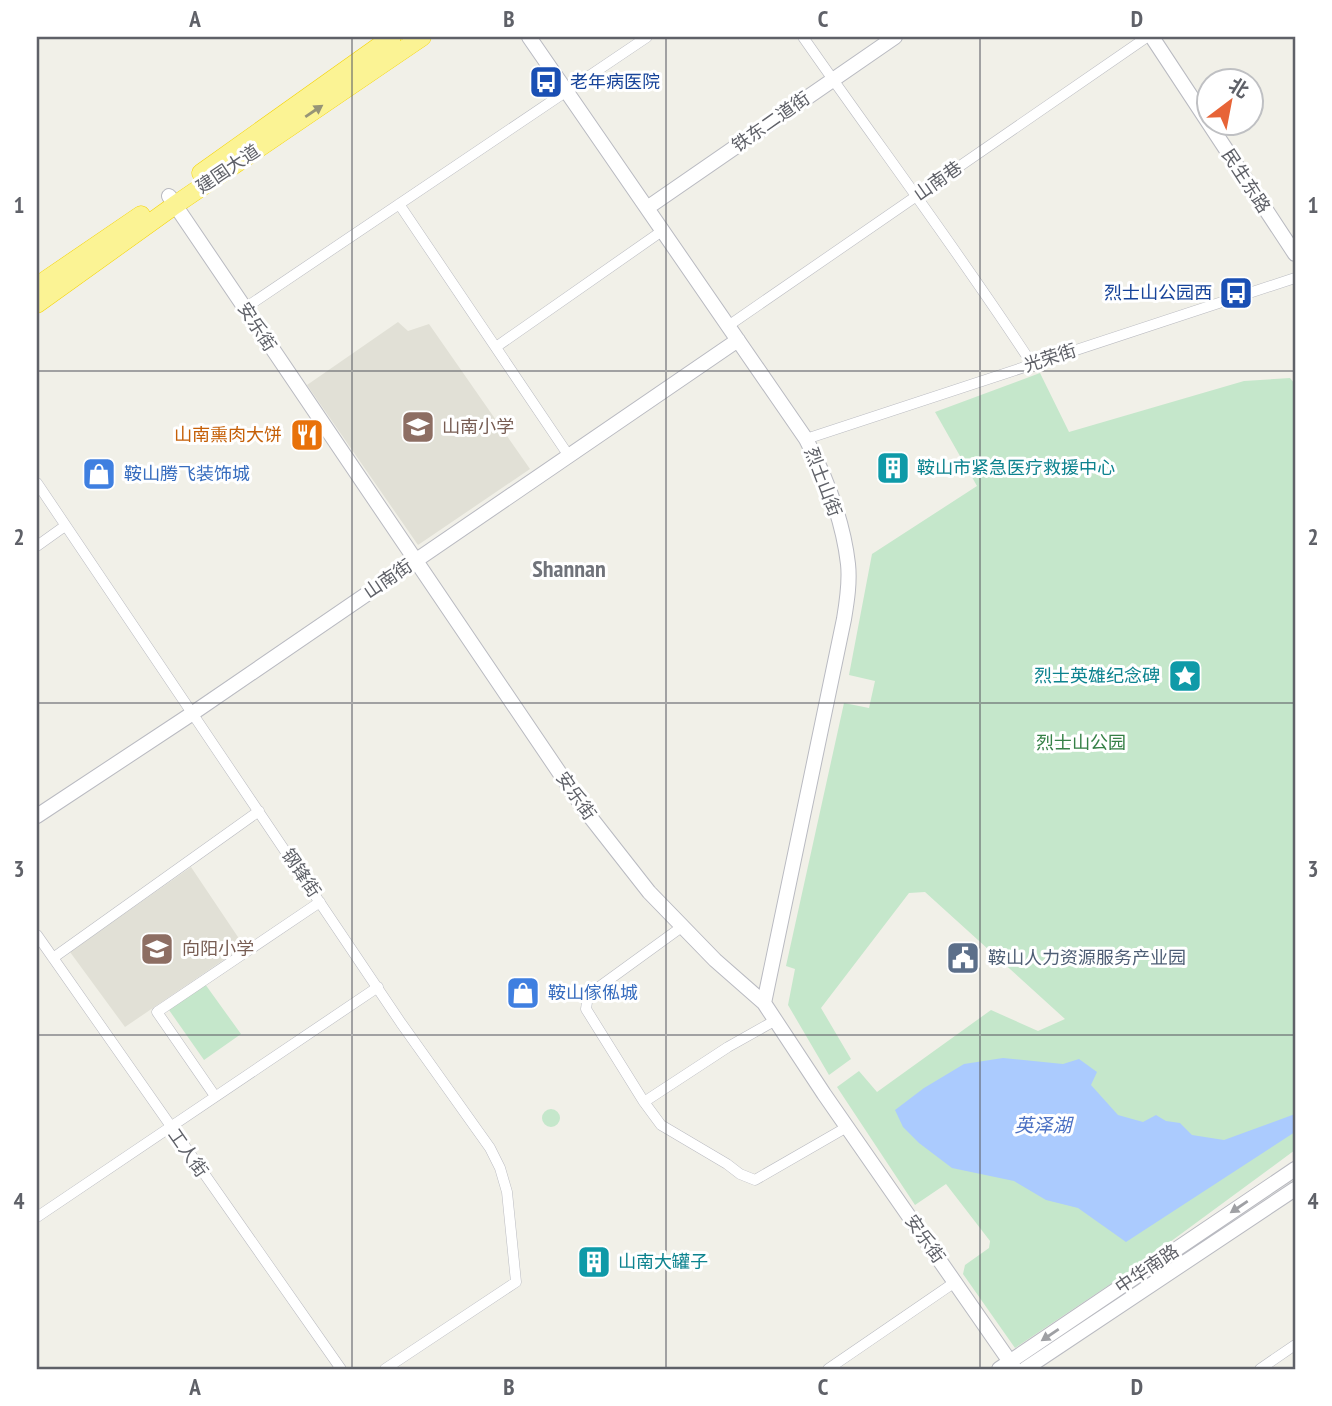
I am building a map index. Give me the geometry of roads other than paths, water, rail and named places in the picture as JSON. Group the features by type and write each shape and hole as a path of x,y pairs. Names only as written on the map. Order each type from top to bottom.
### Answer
{"highway":[{"name":"建国大道","path":"37,304 391,37"},
{"name":"建国大道","path":"37,286 422,37"}],"street":[{"name":"烈士山街","path":"529,37 806,439 834,502 848,565 848,592 764,1003"},
{"path":"245,308 647,37"},
{"path":"803,37 994,306 1032,364"},
{"name":"铁东二道街","path":"647,208 895,37"},
{"name":"山南巷","path":"728,326 1149,37"},
{"name":"民生东路","path":"1149,37 1295,254"},
{"name":"安乐街","path":"172,201 584,809 649,892 715,960 764,1003 955,1282 1008,1367"},
{"path":"399,204 569,456"},
{"path":"496,347 662,231"},
{"name":"光荣街","path":"806,439 1295,278"},
{"name":"山南街","path":"37,816 193,713 738,340"},
{"name":"钢锋街","path":"37,483 378,988 490,1148 500,1168 506,1192 516,1282 385,1369"},
{"path":"37,546 65,526"},
{"path":"53,958 259,811"},
{"path":"215,1096 157,1012 320,902"},
{"path":"683,926 588,995 586,1009 661,1125 740,1174 755,1180 847,1126"},
{"name":"工人街","path":"37,935 341,1369"},
{"path":"37,1217 378,988"},
{"path":"644,1102 728,1047 776,1020"},
{"name":"中华南路","path":"1008,1367 1295,1169"},
{"name":"中华南路","path":"1025,1369 1295,1189"},
{"path":"828,1369 955,1282"},
{"path":"1259,1369 1295,1345"}],"water":[{"name":"英泽湖","path":"1003,1058 1063,1064 1079,1059 1097,1072 1091,1085 1118,1115 1143,1122 1156,1115 1166,1121 1180,1123 1192,1135 1224,1140 1295,1114 1295,1132 1126,1242 1078,1208 1046,1200 1014,1181 952,1168 903,1127 895,1110 924,1088 964,1064"}],"place":[{"name":"老年病医院","path":"546,82"},
{"name":"烈士山公园西","path":"1236,293"},
{"name":"山南小学","path":"418,427"},
{"name":"山南熏肉大饼","path":"307,435"},
{"name":"鞍山市紧急医疗救援中心","path":"893,468"},
{"name":"鞍山腾飞装饰城","path":"99,474"},
{"name":"烈士英雄纪念碑","path":"1185,676"},
{"name":"向阳小学","path":"157,949"},
{"name":"鞍山人力资源服务产业园","path":"963,958"},
{"name":"鞍山傢俬城","path":"523,993"},
{"name":"山南大罐子","path":"594,1262"}],"district":[{"name":"Shannan","path":"569,569"}],"park label":[{"name":"烈士山公园","path":"1081,743"}]}
